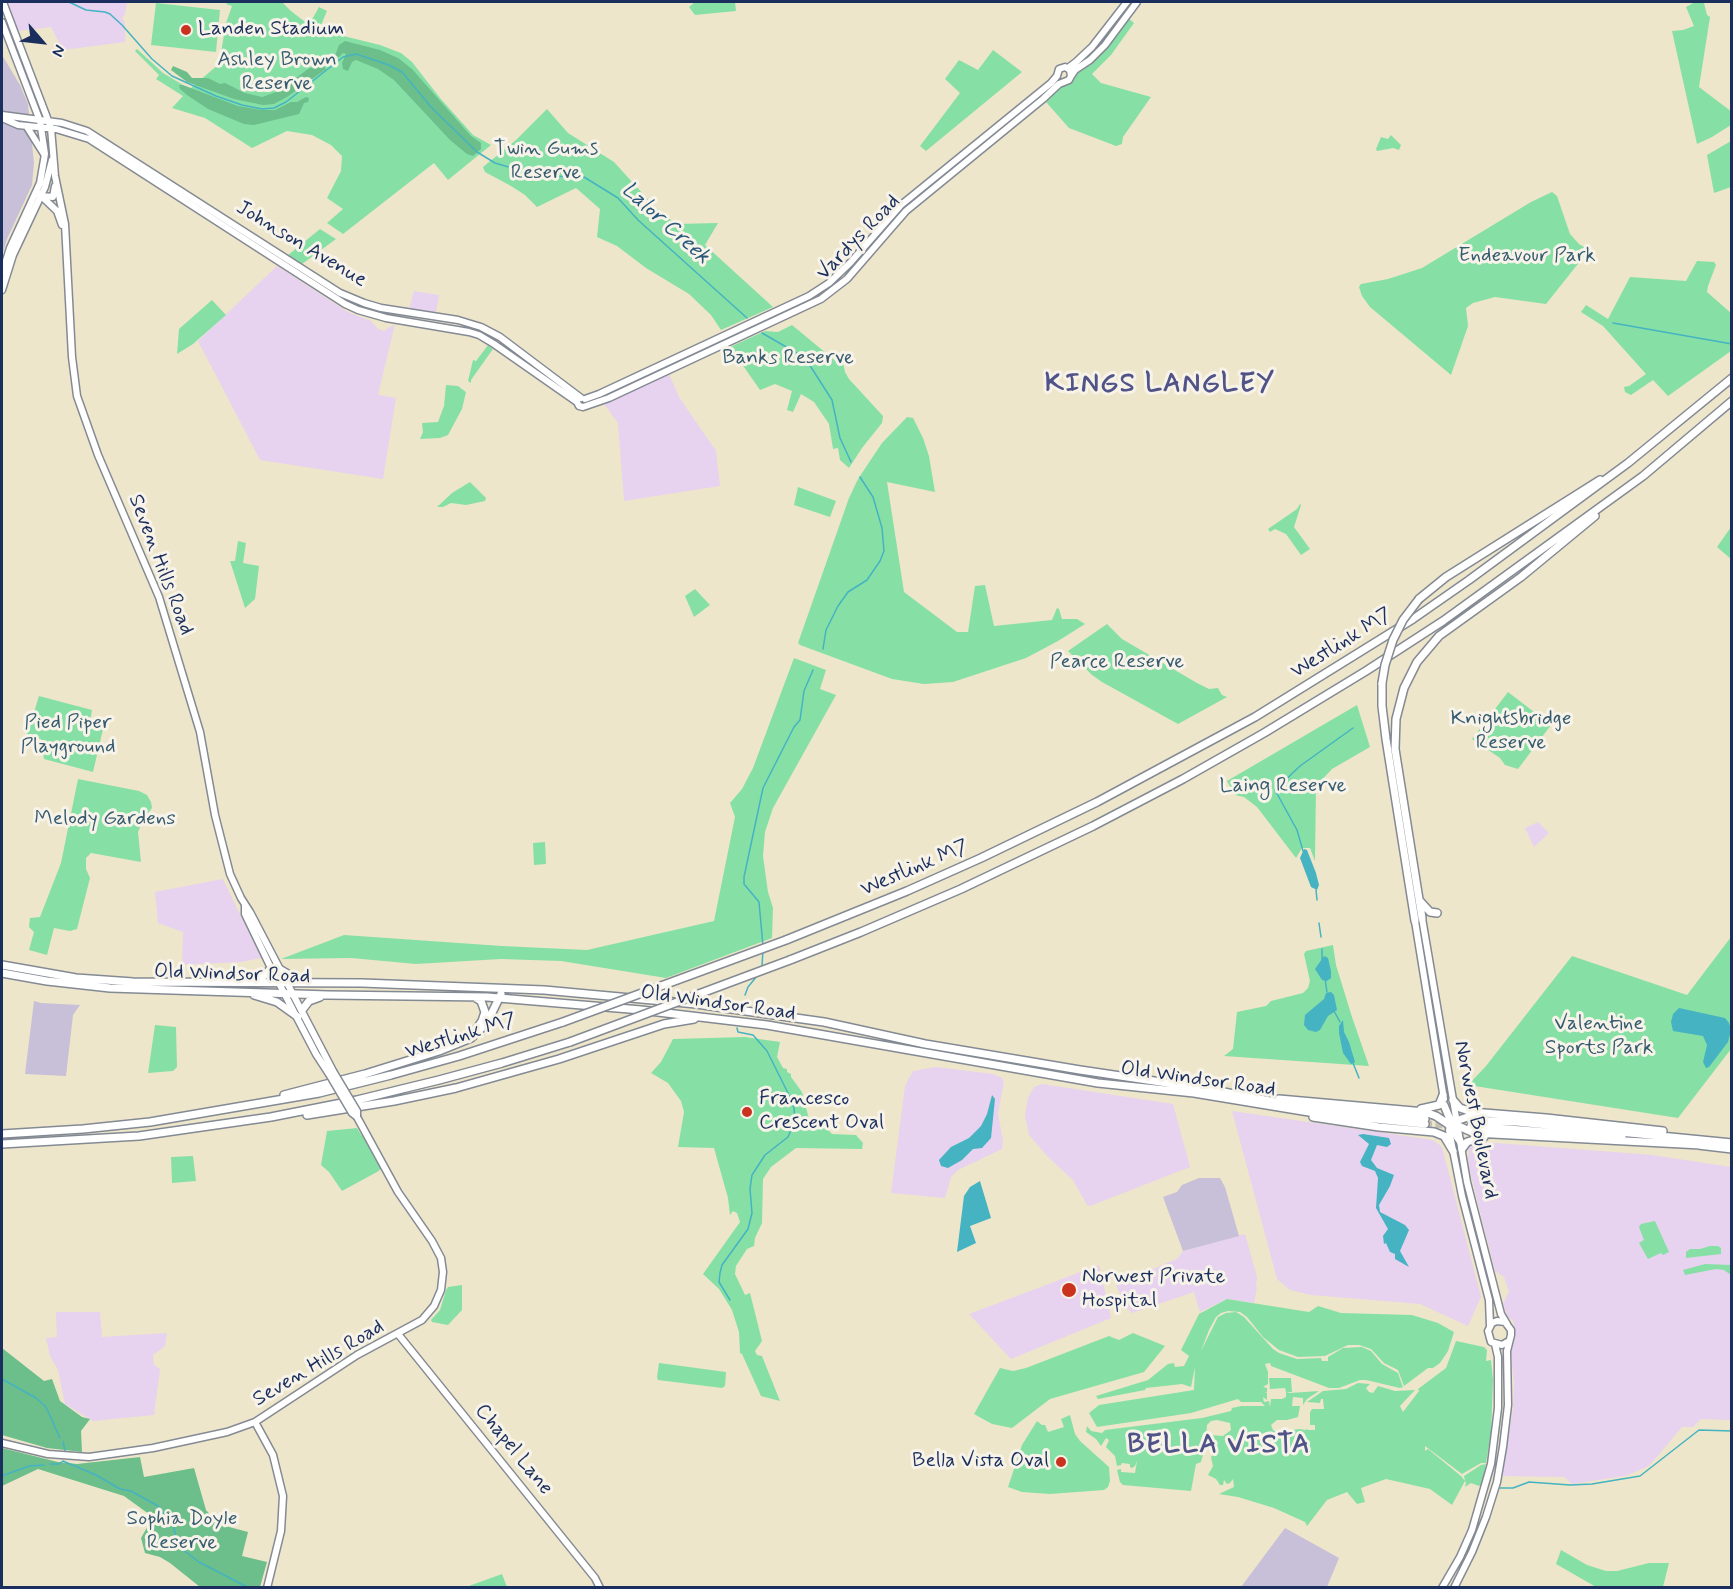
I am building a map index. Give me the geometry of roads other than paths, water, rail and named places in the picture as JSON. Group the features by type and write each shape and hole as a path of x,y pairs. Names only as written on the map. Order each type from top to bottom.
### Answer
{"highway":[{"name":"Westlink M7","path":"2,1134 83,1129 168,1119 319,1093 391,1075 563,1022 786,940 885,900 981,858 1096,802 1255,717 1413,619 1469,580 1592,491 1731,378"},
{"name":"Westlink M7","path":"2,1144 139,1136 271,1117 357,1100 502,1063 570,1042 790,960 961,890 1093,826 1232,751 1366,671 1443,621 1643,476 1731,401"},
{"path":"1419,920 1385,730 1382,683 1393,640 1403,620 1419,599 1446,577 1592,485 1658,438"},
{"path":"1419,920 1420,901 1397,761 1395,735 1399,703 1404,688 1421,656 1432,643 1457,621 1521,577 1643,476"},
{"path":"1420,901 1430,912 1437,913"},
{"name":"Old Windsor Road","path":"2,965 76,978 133,982 362,983 516,989 730,1008 833,1024 925,1044 1245,1099 1315,1113 1425,1122 1405,1118 1292,1105 1245,1099 1175,1091 1098,1083 727,1019 590,1004 472,996 328,995 110,988 2,973"},
{"path":"248,983 265,975 271,968"},
{"path":"281,970 300,980 312,983"},
{"path":"247,1106 253,1102 365,1074 439,1051 471,1038 480,1032 490,1018 503,991 516,989"},
{"path":"237,992 276,1001 298,1017"},
{"path":"302,1010 312,999 328,995"},
{"path":"439,1051 468,1037 480,1025 485,1010 481,1000 472,996"},
{"path":"200,1128 229,1126 408,1099 520,1071 664,1024 690,1019 727,1019"},
{"path":"1016,1068 1027,1061"},
{"path":"1025,1070 1027,1061"},
{"path":"1385,1110 1429,1108 1439,1105 1443,1095"},
{"path":"1245,1099 1425,1113 1473,1133 1502,1136 1731,1143"},
{"path":"1245,1099 1325,1119 1434,1132 1444,1136 1453,1151"},
{"path":"1453,1100 1463,1110 1479,1113 1661,1131 1731,1149"},
{"path":"1444,1106 1461,1145 1472,1139 1502,1136"},
{"path":"1434,1132 1479,1113"},
{"path":"1471,1123 1518,1122 1699,1142"}],"main road":[{"name":"Seven Hills Road","path":"3,2 50,125 65,224 73,373 77,396 101,462 159,597 200,732 223,853 232,880 244,906 245,914 271,968 321,1060 331,1071"},
{"path":"1127,2 1092,47 1068,68 1059,69 1057,76 1059,80 1069,80 1075,70 1090,60 1105,45 1137,2"},
{"path":"2,22 41,124 45,154 39,193 13,255 2,290"},
{"path":"1068,68 1071,76"},
{"name":"Vardys Road","path":"582,401 809,296 834,279 901,205 1057,76"},
{"name":"Vardys Road","path":"582,401 609,398 810,306 834,290 850,275 906,211 1064,81"},
{"path":"2,117 15,117 30,113 32,101"},
{"path":"42,104 54,117 70,125"},
{"path":"2,117 27,127 41,124"},
{"path":"15,117 41,124"},
{"name":"Johnson Avenue","path":"41,124 70,125 99,139 339,292 381,308 458,320 481,327 500,337 582,401"},
{"name":"Johnson Avenue","path":"50,125 96,143 345,304 366,313 403,322 478,335 582,401"},
{"path":"27,127 45,154"},
{"path":"53,144 58,136 73,133"},
{"path":"2,273 10,248 48,178 54,152"},
{"path":"39,193 50,198 54,196 56,176"},
{"name":"Seven Hills Road","path":"39,193 57,211 65,234"},
{"path":"726,333 750,326 753,329 750,333"},
{"name":"Seven Hills Road","path":"2,1443 48,1454 83,1457 121,1454 204,1439 255,1422 357,1355 422,1320 434,1306 443,1283 442,1263 436,1248 398,1192 357,1117 352,1113 288,982 250,912 244,906"},
{"name":"Norwest Boulevard","path":"1419,920 1444,1106"},
{"name":"Norwest Boulevard","path":"1419,920 1453,1100 1453,1151 1462,1196 1489,1300 1491,1326"},
{"path":"321,1060 322,1052"},
{"name":"Norwest Boulevard","path":"1461,1145 1467,1182 1501,1314 1507,1324"},
{"path":"1489,1300 1491,1295 1487,1278 1491,1273"},
{"path":"1454,1587 1480,1535 1493,1496 1506,1430 1507,1350 1509,1341 1511,1330 1507,1324 1497,1321 1491,1326 1488,1335 1491,1342 1502,1345 1509,1341"},
{"name":"Chapel Lane","path":"398,1334 600,1587"},
{"path":"1442,1587 1460,1557 1487,1482 1498,1408 1498,1357 1495,1344"},
{"path":"255,1422 273,1455 283,1496 280,1531 267,1587"}],"water":[{"path":"1304,849 1307,850 1316,873 1319,885 1317,890 1311,887 1300,858"},
{"path":"1324,956 1328,958 1331,971 1331,978 1327,981 1322,980 1315,969"},
{"path":"1331,992 1334,995 1337,1010 1328,1016 1320,1030 1316,1032 1308,1030 1304,1025 1305,1015 1324,999 1326,993"},
{"path":"1679,1008 1725,1018 1729,1023 1731,1030 1728,1042 1709,1067 1706,1068 1703,1062 1707,1045 1703,1036 1673,1031 1671,1022 1673,1014"},
{"path":"1343,1020 1344,1032 1355,1062 1351,1064 1343,1053 1339,1033 1339,1026"},
{"path":"992,1095 995,1099 991,1138 982,1148 973,1149 962,1160 948,1168 941,1166 939,1160 951,1147 969,1138 981,1126"},
{"path":"1358,1135 1389,1138 1391,1144 1387,1147 1377,1145 1371,1160 1377,1168 1394,1175 1379,1205 1380,1212 1405,1225 1409,1230 1400,1251 1409,1267 1395,1259 1395,1254 1390,1252 1386,1243 1384,1244 1383,1236 1388,1229 1376,1208 1378,1178 1375,1171 1362,1166 1360,1162 1369,1144"},
{"path":"980,1181 991,1218 970,1226 976,1243 957,1252 964,1196 970,1187"}],"waterway":[{"name":"Lalor Creek","path":"69,2 86,10 110,14 152,59 172,76 216,96 262,109 274,108 286,102 343,57 356,54 389,65 402,72 431,107 477,152 495,163 545,176 584,177 618,198 638,220 747,318"},
{"path":"1613,323 1732,344"},
{"name":"Lalor Creek","path":"762,333 802,356 809,364 832,400 840,438 851,462"},
{"path":"823,649 826,630 838,606 848,592 867,580 884,551 882,528 873,497 860,477"},
{"path":"763,946 759,902 744,884 744,877 763,788 794,727 800,720 804,691 813,670"},
{"path":"1303,851 1297,830 1275,790 1300,766 1353,728"},
{"path":"1316,890 1317,900"},
{"path":"1319,923 1321,937"},
{"path":"1322,949 1322,960"},
{"path":"762,966 763,950"},
{"path":"745,995 757,976"},
{"path":"1325,979 1327,992"},
{"path":"1334,1011 1340,1022"},
{"path":"730,1300 719,1282 720,1273 722,1265 748,1229 752,1213 750,1189 752,1175 765,1155 788,1137 795,1121 794,1108 767,1051 753,1035 738,1032 737,1028"},
{"path":"1353,1063 1359,1078"},
{"path":"2,1379 36,1398 46,1407 60,1438"},
{"path":"1500,1488 1513,1488 1529,1482 1592,1484 1640,1476 1699,1430 1732,1431"},
{"path":"63,1442 65,1451"},
{"path":"63,1461 96,1475 120,1489 131,1491 158,1506 173,1524 182,1549 199,1562 249,1588"},
{"path":"50,1464 59,1464 63,1461"},
{"path":"2,1476 29,1466 44,1465"}],"tunnel":[{"path":"1425,1124 1450,1125"}],"place":[{"name":"Landen Stadium","path":"186,30"},
{"name":"Francesco Crescent Oval","path":"747,1112"},
{"name":"Norwest Private Hospital","path":"1069,1290"},
{"name":"Bella Vista Oval","path":"1061,1462"}],"district":[{"name":"KINGS LANGLEY","path":"1160,385"},
{"name":"BELLA VISTA","path":"1219,1446"}],"park label":[{"name":"Ashley Brown Reserve","path":"277,73"},
{"name":"Twin Gums Reserve","path":"546,162"},
{"name":"Endeavour Park","path":"1527,257"},
{"name":"Banks Reserve","path":"788,359"},
{"name":"Pearce Reserve","path":"1117,663"},
{"name":"Knightsbridge Reserve","path":"1511,732"},
{"name":"Pied Piper Playground","path":"68,736"},
{"name":"Laing Reserve","path":"1283,787"},
{"name":"Melody Gardens","path":"105,820"},
{"name":"Valentine Sports Park","path":"1599,1037"},
{"name":"Sophia Doyle Reserve","path":"182,1532"}]}
